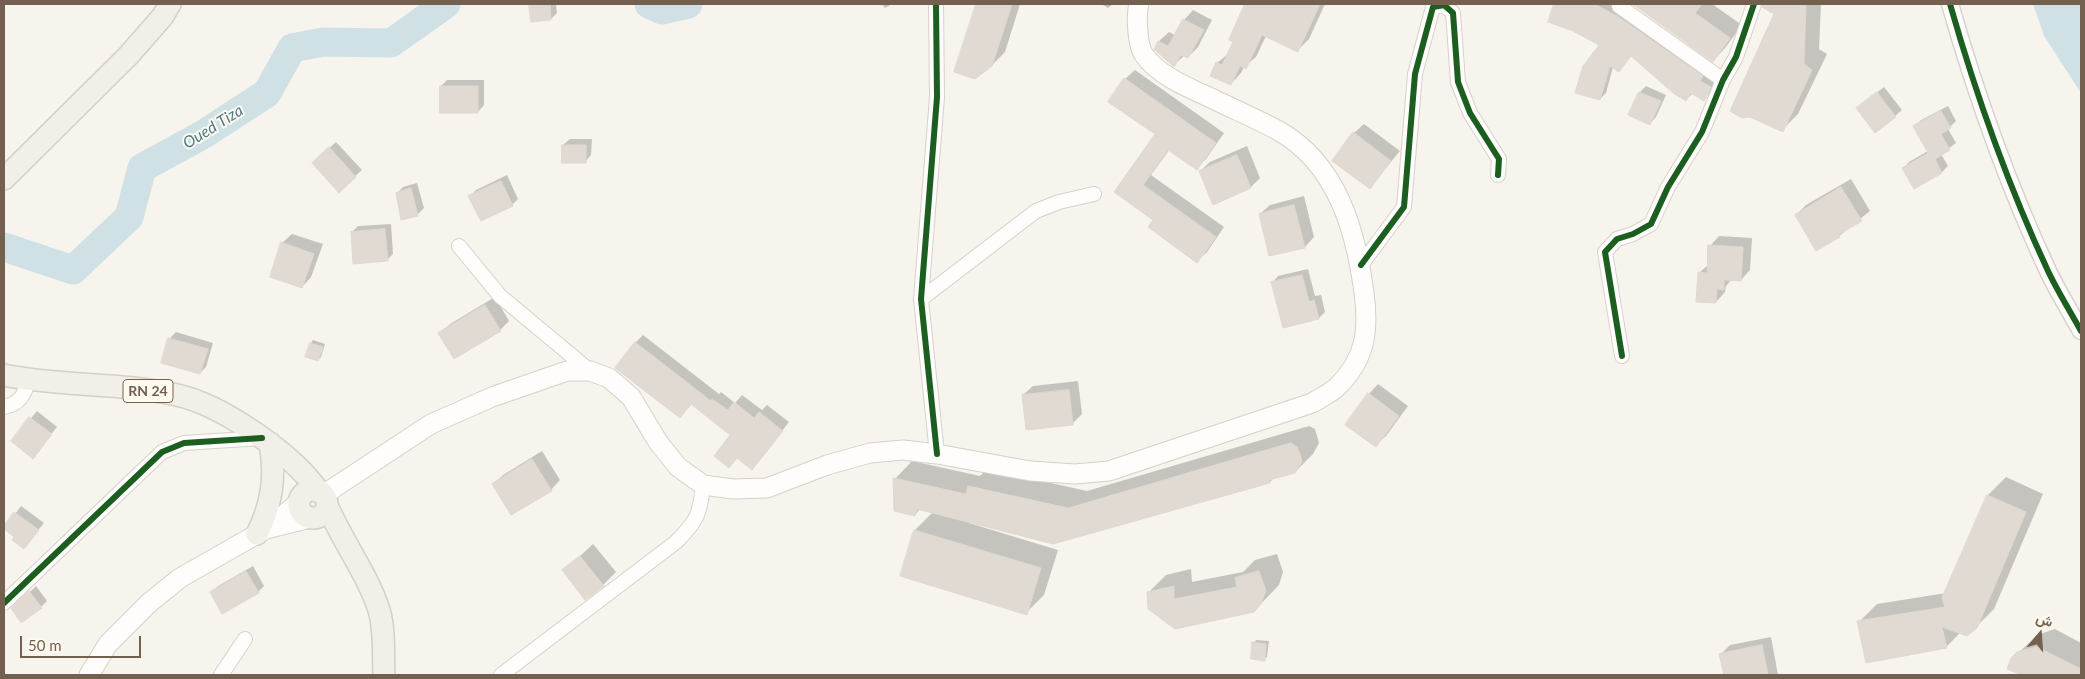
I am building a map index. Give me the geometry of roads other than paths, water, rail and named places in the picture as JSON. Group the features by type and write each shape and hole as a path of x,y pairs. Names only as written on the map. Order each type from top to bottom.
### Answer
{"main road":[{"path":"4,179 128,56 163,16 170,4"},
{"path":"89,675 108,644 149,603 180,578 314,504 431,424 492,397 567,371 590,371 608,378 631,397 658,442 678,467 703,485 732,489 767,488 827,466 870,453 903,450 937,454 1030,471 1075,474 1109,470 1312,403 1337,388 1353,368 1364,345 1366,308 1361,265 1347,214 1329,178 1311,155 1280,132 1193,90 1158,69 1144,54 1139,37 1137,10 1139,4"},
{"name":"RN 24","path":"4,375 28,380 179,395 233,419 270,444 314,504"},
{"path":"262,532 273,490 274,474 270,444"},
{"path":"314,504 332,530 346,545 372,591 382,627 384,675"}],"street":[{"path":"936,4 937,97 921,299 937,454"},
{"path":"1361,265 1404,207 1414,74 1433,7 1444,4 1453,13 1458,82 1470,113 1498,159 1498,175"},
{"path":"1622,356 1605,252 1617,239 1633,234 1651,224 1668,187 1702,132 1723,80 1736,57 1754,4"},
{"path":"1950,4 1969,70 2016,199 2049,272 2081,331"},
{"path":"1619,6 1723,80"},
{"path":"921,299 1036,211 1059,202 1094,194"},
{"path":"459,246 500,296 590,371"},
{"path":"4,408 20,401 28,380"},
{"path":"4,603 162,452 184,443 270,444"},
{"path":"501,675 676,542 693,525 701,508 703,485"},
{"path":"221,675 245,639"}],"waterway":[{"name":"Oued Tiza","path":"4,247 73,270 129,217 142,168 204,134 267,93 292,48 323,42 391,43 446,4"},
{"name":"Oued Tiza","path":"649,4 662,10 688,4"}]}
